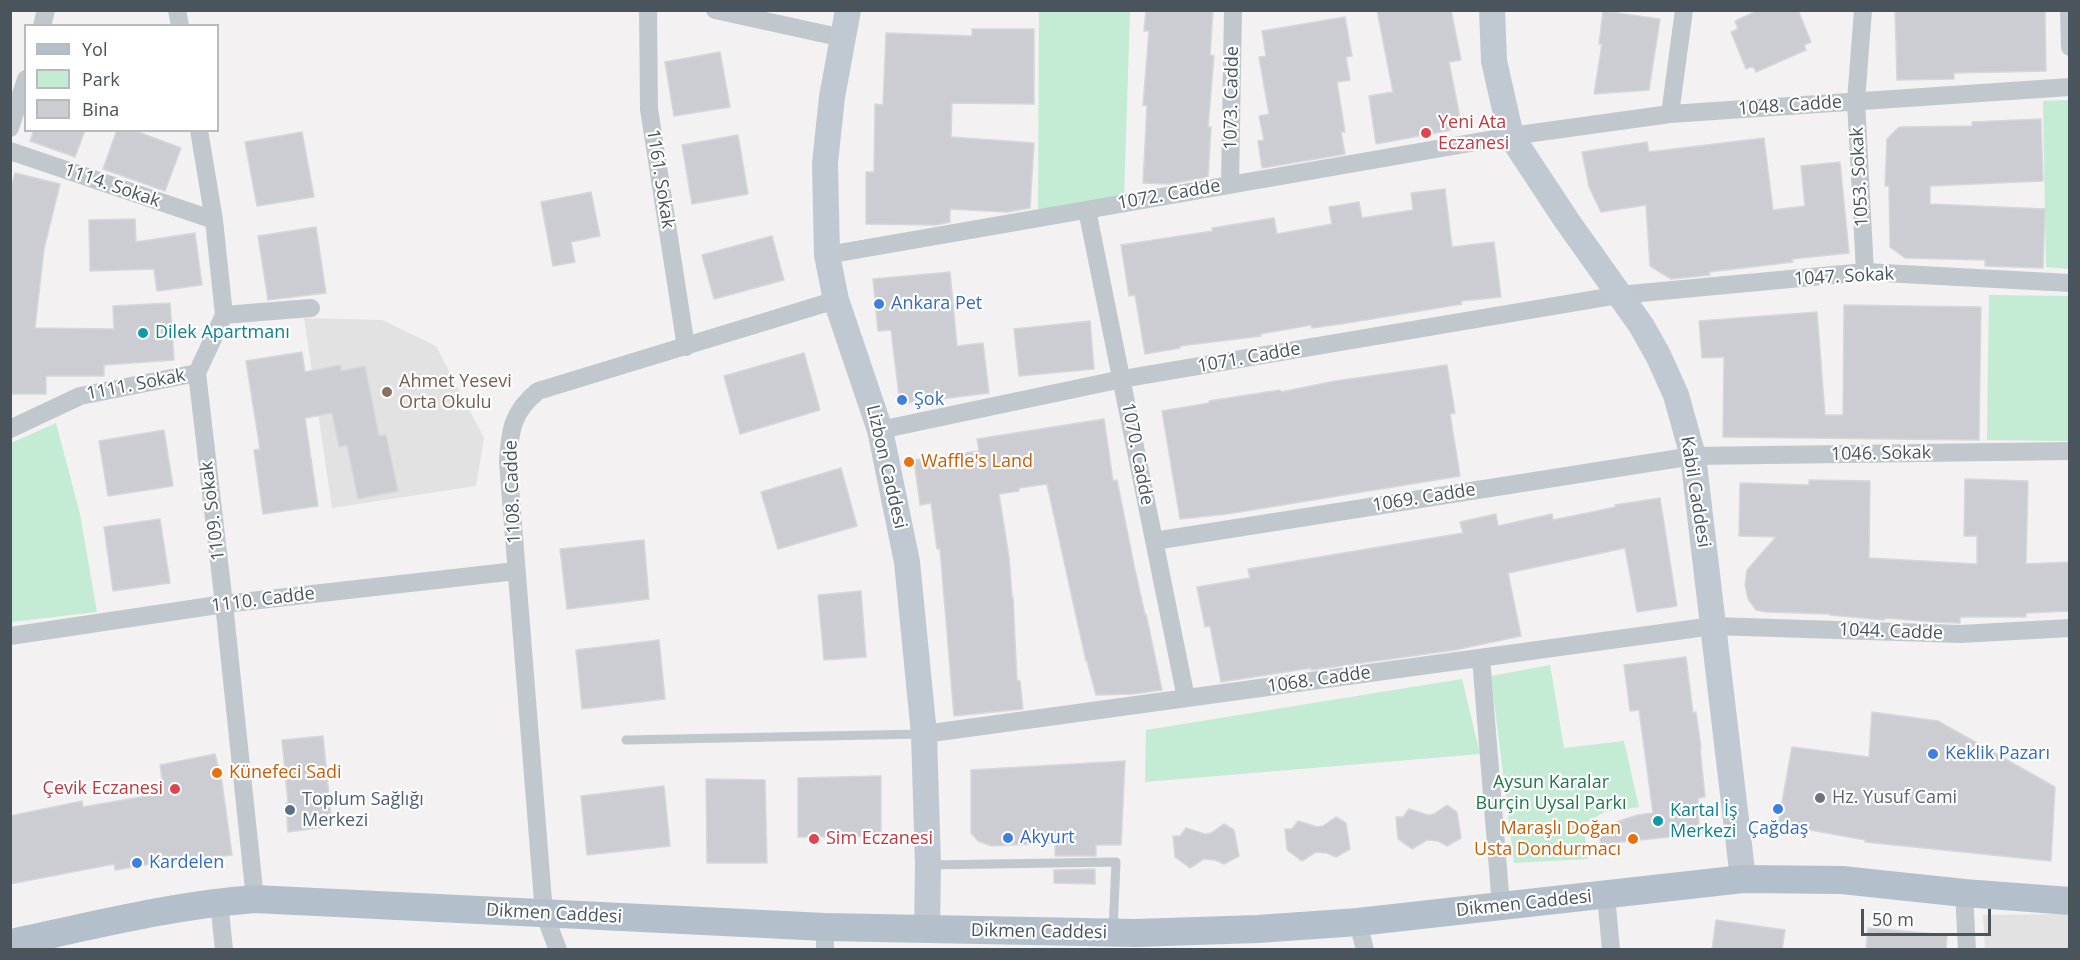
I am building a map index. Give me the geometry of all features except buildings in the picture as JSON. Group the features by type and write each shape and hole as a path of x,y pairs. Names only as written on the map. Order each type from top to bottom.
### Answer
{"main road":[{"name":"Lizbon Caddesi","path":"848,10 832,97 825,163 827,255 836,300 880,430 907,562 924,734 928,865 927,930"},
{"name":"Kabil Caddesi","path":"1492,10 1494,61 1511,136 1641,325 1676,395 1693,456 1743,879"},
{"name":"Dikmen Caddesi","path":"10,943 175,908 219,901 255,899 648,920 825,938 927,930 963,940 1128,938 1358,922 1743,879 1842,880 1964,893 2070,900"}],"street":[{"path":"177,11 182,10"},
{"name":"1161. Sokak","path":"648,10 650,109 686,347"},
{"path":"715,10 843,38"},
{"name":"1073. Cadde","path":"1230,185 1233,10"},
{"path":"1670,114 1684,10"},
{"name":"1053. Sokak","path":"1863,10 1856,101 1865,272"},
{"path":"2069,10 2070,47"},
{"path":"10,128 24,85"},
{"name":"1048. Cadde","path":"1511,136 1670,114 2070,87"},
{"path":"197,374 224,315 214,220 199,132"},
{"name":"1072. Cadde","path":"827,255 1511,136"},
{"name":"1114. Sokak","path":"10,152 214,220"},
{"name":"1070. Cadde","path":"1088,210 1186,698"},
{"name":"1047. Sokak","path":"1619,295 1865,272 2070,283"},
{"name":"1071. Cadde","path":"880,430 1122,379 1619,295"},
{"name":"1108. Cadde","path":"558,950 544,913 508,462 509,439 514,418 524,402 538,391 836,300"},
{"path":"224,315 311,308"},
{"name":"1111. Sokak","path":"10,429 80,396 197,374"},
{"name":"1109. Sokak","path":"197,374 255,899"},
{"name":"1046. Sokak","path":"1693,456 2070,451"},
{"name":"1069. Cadde","path":"1154,541 1693,456"},
{"name":"1110. Cadde","path":"10,636 224,604 516,571"},
{"name":"1068. Cadde","path":"924,734 1713,626"},
{"name":"1044. Cadde","path":"1713,626 1960,634 2070,628"},
{"path":"1481,658 1501,906"},
{"path":"1964,893 1967,950"},
{"path":"1606,895 1611,950"},
{"path":"219,901 224,950"},
{"path":"1358,922 1365,950"}],"lane":[{"path":"626,740 924,734"},
{"path":"928,865 1116,862 1128,938"}],"shaded area":[{"name":"Ahmet Yesevi Orta Okulu","path":"304,318 382,320 436,346 484,438 476,486 332,508"},
{"path":"2069,914 2069,949 1985,949 1983,915"}],"green space":[{"path":"1039,11 1130,11 1124,198 1038,211"},
{"path":"2070,100 2069,269 2046,267 2043,101"},
{"path":"1989,295 2069,296 2069,441 1987,440"},
{"path":"56,423 80,514 97,612 11,622 11,443"},
{"name":"Aysun Karalar Burçin Uysal Parkı","path":"1550,665 1564,748 1624,741 1639,807 1605,812 1583,824 1588,859 1514,863 1491,676"},
{"path":"1462,679 1480,754 1145,782 1146,730"}],"place":[{"name":"Yeni Ata Eczanesi","path":"1426,133"},
{"name":"Ankara Pet","path":"879,304"},
{"name":"Dilek Apartmanı","path":"143,333"},
{"name":"Ahmet Yesevi Orta Okulu","path":"387,392"},
{"name":"Şok","path":"902,400"},
{"name":"Waffle's Land","path":"909,462"},
{"name":"Keklik Pazarı","path":"1933,754"},
{"name":"Künefeci Sadi","path":"217,773"},
{"name":"Çevik Eczanesi","path":"175,789"},
{"name":"Hz. Yusuf Cami","path":"1820,798"},
{"name":"Çağdaş","path":"1778,809"},
{"name":"Toplum Sağlığı Merkezi","path":"290,810"},
{"name":"Kartal İş Merkezi","path":"1658,821"},
{"name":"Akyurt","path":"1008,838"},
{"name":"Sim Eczanesi","path":"814,839"},
{"name":"Maraşlı Doğan Usta Dondurmacı","path":"1633,839"},
{"name":"Kardelen","path":"137,863"}]}
